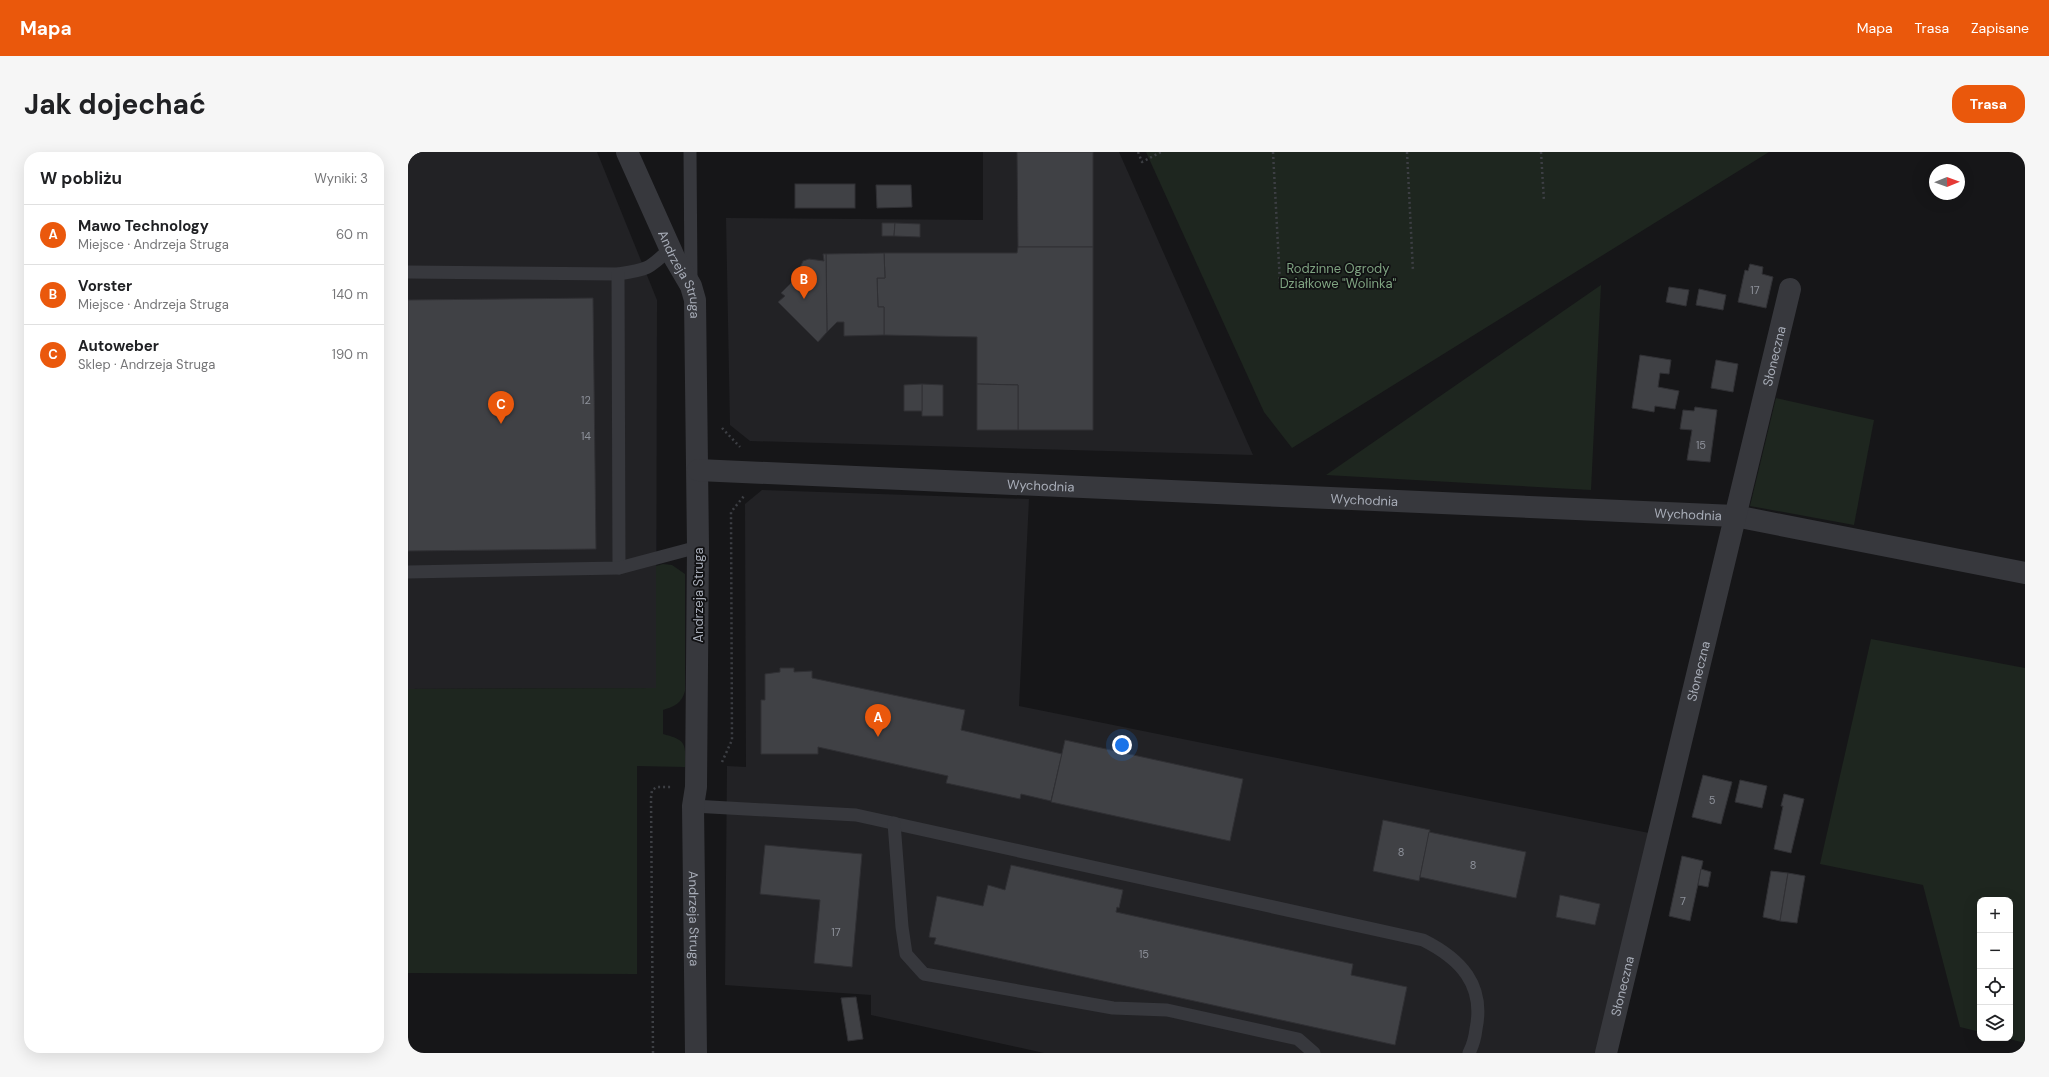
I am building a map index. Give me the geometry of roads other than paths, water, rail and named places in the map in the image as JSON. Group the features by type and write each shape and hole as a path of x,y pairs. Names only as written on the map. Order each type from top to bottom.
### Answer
{"street":[{"name":"Andrzeja Struga","path":"627,152 670,248 691,286 695,300 698,470 696,787 693,806 696,1053"},
{"name":"Słoneczna","path":"1606,1053 1734,516 1790,289"},
{"name":"Wychodnia","path":"698,470 1734,516 2025,573"}],"lane":[{"path":"690,152 691,286"},
{"path":"408,272 618,274 643,271 656,263 670,248"},
{"path":"618,274 619,568"},
{"path":"408,572 619,568 698,547"},
{"path":"693,806 856,816 894,823 1423,940 1444,950 1463,968 1476,992 1479,1016 1473,1046 1469,1053"},
{"path":"894,823 902,927 906,954 924,974 1113,1008 1167,1010 1298,1039 1314,1053"}],"place":[{"name":"Vorster","path":"804,299"},
{"name":"Autoweber","path":"501,424"},
{"name":"Mawo Technology","path":"878,737"}],"park label":[{"name":"Rodzinne Ogrody Działkowe \"Wolinka\"","path":"1338,276"}]}
